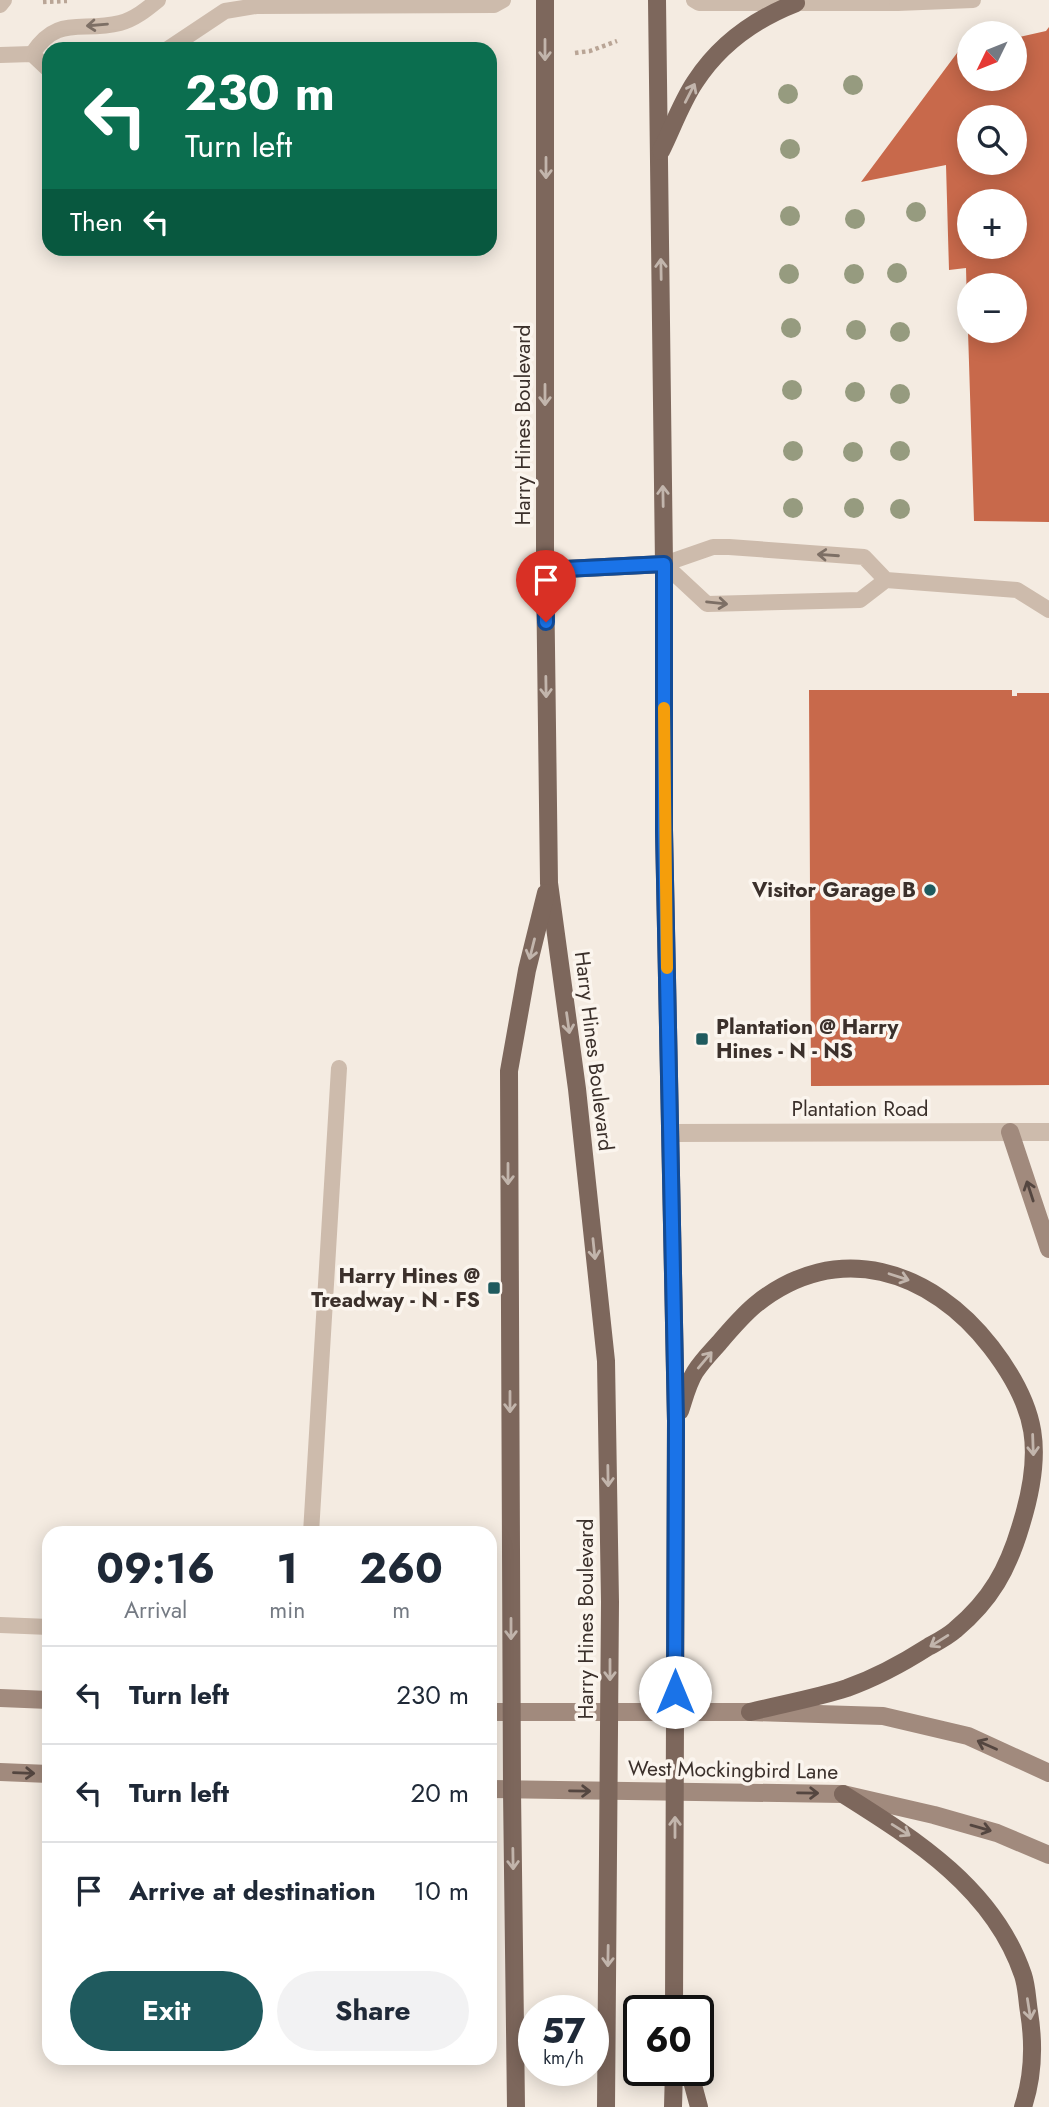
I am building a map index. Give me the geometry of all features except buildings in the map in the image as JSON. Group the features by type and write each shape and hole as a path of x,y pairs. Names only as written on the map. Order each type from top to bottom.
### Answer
{"main road":[{"name":"Harry Hines Boulevard","path":"545,0 548,883 578,1089 606,1361 610,1602 606,2107"},
{"path":"657,0 664,564 664,830 676,1421 674,1995"},
{"path":"659,154 694,83 720,51 744,30 773,12 796,3"},
{"path":"545,570 664,564"},
{"path":"516,2107 509,1071 527,970 548,883"},
{"path":"1010,1132 1049,1249"},
{"path":"676,1421 694,1373 737,1322 757,1304 781,1288 813,1274 846,1269 878,1270 904,1277 940,1297 973,1324 1009,1370 1029,1412 1034,1441 1033,1470 1026,1510 1013,1553 994,1590 980,1607 953,1632 905,1662 849,1687 750,1712"},
{"path":"0,1698 42,1700"},
{"path":"497,1712 750,1712 883,1716 968,1736 1049,1773"},
{"path":"0,1772 42,1774"},
{"name":"West Mockingbird Lane","path":"497,1790 843,1794 997,1833 1049,1855"},
{"path":"843,1794 914,1838 986,1906 1004,1934 1024,1977 1031,2027 1030,2085 1023,2107"},
{"path":"673,2107 674,2086"},
{"path":"693,2086 699,2107"}],"street":[{"name":"Plantation Road","path":"670,1133 1049,1132"}],"lane":[{"path":"0,5 4,0"},
{"path":"32,54 43,38 63,27 122,23 145,12 158,0"},
{"path":"178,42 225,11 256,6 494,5 503,0"},
{"path":"694,0 699,3 973,0"},
{"path":"0,55 32,54 42,63"},
{"path":"887,580 860,600 708,604 664,564 713,547 864,558 887,580 1017,590 1049,610"},
{"path":"311,1526 339,1068"},
{"path":"0,1625 42,1627"}],"path":[{"path":"575,53 590,51 617,41"}],"slow traffic":[{"path":"664,708 667,968"}],"place":[{"name":"Visitor Garage B","path":"930,890"},
{"name":"Plantation @ Harry Hines - N - NS","path":"702,1039"},
{"name":"Harry Hines @ Treadway - N - FS","path":"494,1288"}],"route":[{"path":"546,622 545,570 664,564 664,830 676,1421 675,1692"}]}
